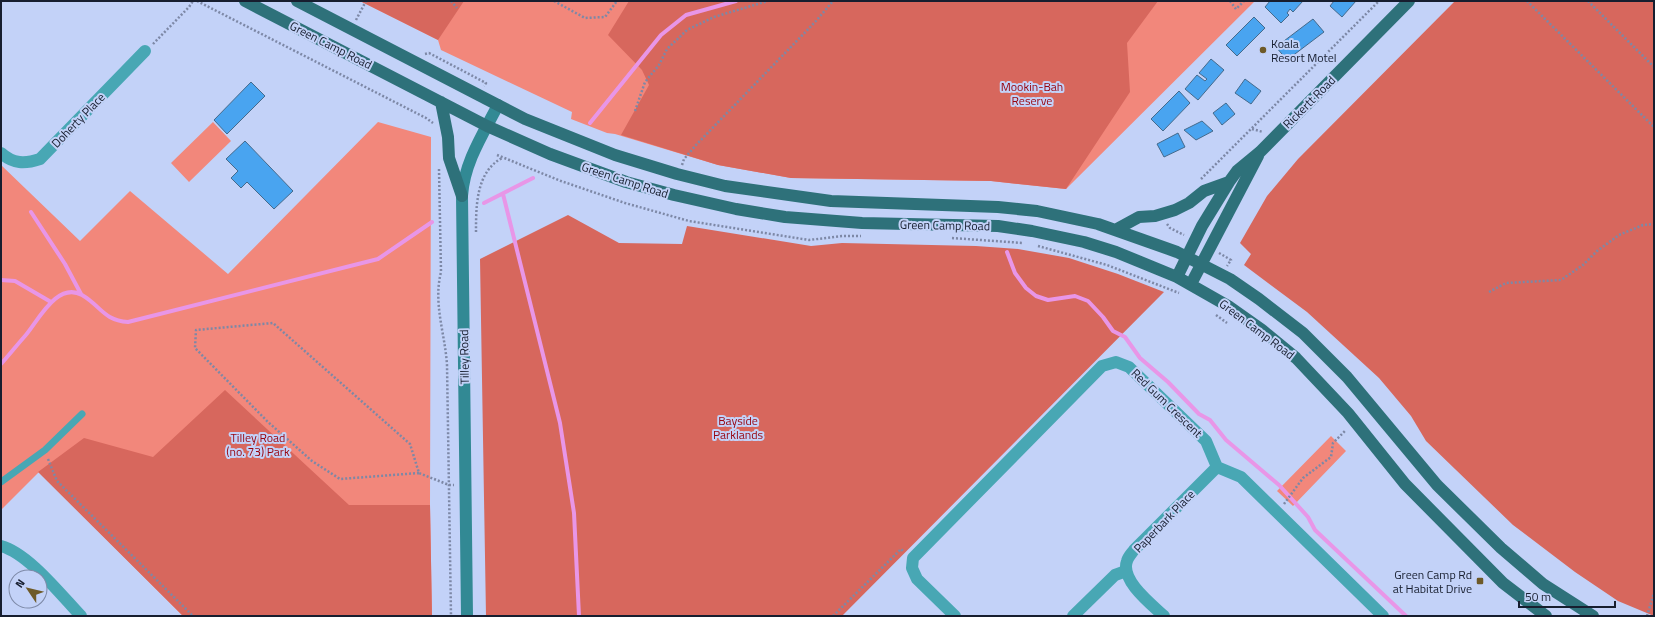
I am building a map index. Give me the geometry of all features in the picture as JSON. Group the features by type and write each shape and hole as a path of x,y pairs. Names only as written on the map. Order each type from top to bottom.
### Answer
{"main road":[{"name":"Green Camp Road","path":"245,1 487,126 550,154 626,182 728,207 785,217 827,220 998,226 1032,231 1084,242 1116,252 1177,277 1242,315 1296,358 1348,413 1409,489 1503,583 1524,601 1546,616"},
{"name":"Green Camp Road","path":"297,1 498,105 569,138 615,155 677,174 725,186 830,201 998,207 1037,211 1117,229 1158,244 1187,257 1230,279 1303,333 1346,377 1437,484 1501,548 1543,584 1593,616"},
{"name":"Rickertt Road","path":"1177,277 1215,204 1228,182 1237,171 1260,152 1409,1"},
{"path":"441,102 448,137 449,158 462,196"},
{"name":"Tilley Road","path":"467,616 462,196 463,182 468,166 498,105"},
{"name":"Rickertt Road","path":"1191,284 1260,152"},
{"path":"1117,229 1139,217 1163,214 1189,203 1204,191 1228,182"}],"street":[{"name":"Doherty Place","path":"1,153 6,158 26,164 40,159 145,52"},
{"name":"Red Gum Crescent","path":"913,558 918,551 1102,366 1116,362 1129,367 1206,441 1217,467"},
{"name":"Paperbark Place","path":"1126,572 1127,560 1134,550 1217,467"},
{"path":"1217,467 1241,477 1383,616"},
{"path":"1,546 10,549 25,559 81,616"},
{"path":"913,558 912,568 917,579 955,616"},
{"path":"1073,616 1116,575 1126,572 1131,584 1164,616"}],"lane":[{"path":"1,482 45,450 82,414"}],"path":[{"path":"145,52 173,25 193,1"},
{"path":"197,1 426,118 432,122 436,129"},
{"path":"352,29 366,1"},
{"path":"451,1 457,8"},
{"path":"554,1 585,18 605,17 617,1"},
{"path":"635,111 645,82 659,65 667,49 687,30 714,17 768,1"},
{"path":"677,174 684,159 816,21 832,1"},
{"path":"1230,1 1236,9 1244,1"},
{"path":"1197,182 1379,1"},
{"path":"1527,1 1654,127"},
{"path":"1588,1 1654,67"},
{"path":"429,53 486,82 484,87"},
{"path":"476,238 477,199 481,185 493,163 503,158"},
{"path":"439,162 441,272 437,288 437,303 446,358 451,616"},
{"path":"1163,214 1170,228 1189,238"},
{"path":"1489,292 1506,283 1561,280 1583,265 1597,251 1619,235 1643,225 1654,224"},
{"path":"419,472 410,444 273,323 196,330 195,348 268,422 312,461 340,479 419,472 449,485 466,486"},
{"path":"1284,502 1292,495 1303,478 1331,457 1333,443 1345,431"},
{"path":"45,450 57,481 193,616"},
{"path":"833,616 901,549 913,558"},
{"path":"1647,616 1654,593"},
{"path":"1649,612 1654,613"}],"green space":[{"name":"Mookin-Bah Reserve","path":"360,1 1255,1 1066,189 991,181 791,178 718,165 615,134 607,133 571,119 572,112 441,50 438,40"},
{"path":"360,1 464,1 438,40"},
{"name":"Mookin-Bah Reserve","path":"629,1 1158,1 1127,43 1130,92 1066,189 991,181 791,178 718,165 621,135 649,85 642,70 608,35"},
{"path":"1455,1 1654,1 1654,616 1618,601 1575,572 1513,525 1426,441 1411,416 1379,378 1307,312 1244,265 1251,254 1240,243 1267,196 1298,159"},
{"path":"213,122 231,141 189,182 171,163"},
{"name":"Tilley Road (no. 73) Park","path":"378,122 431,137 430,505 432,616 183,616 39,472 1,510 1,165 80,241 130,191 228,274"},
{"name":"Bayside Parklands","path":"568,215 619,243 682,244 687,226 811,246 842,243 976,246 1018,249 1069,258 1118,274 1164,292 842,616 486,616 480,259"},
{"path":"225,390 349,505 430,505 432,616 183,616 38,472 84,438 153,457"},
{"path":"1331,436 1346,451 1293,506 1277,491"}],"building":[{"path":"1270,1 1303,1 1293,12 1290,9 1287,13 1289,15 1281,23 1265,7"},
{"path":"1334,1 1356,1 1342,17 1330,6"},
{"path":"1254,17 1265,28 1237,56 1226,45"},
{"path":"1313,19 1324,32 1287,60 1276,47"},
{"path":"1211,59 1224,70 1198,100 1185,89 1197,75 1205,81 1207,79 1199,73"},
{"path":"1245,79 1261,91 1251,104 1235,93"},
{"path":"251,82 265,96 227,134 214,120"},
{"path":"1179,91 1190,103 1163,131 1151,119"},
{"path":"1226,103 1235,114 1222,125 1213,113"},
{"path":"1202,121 1213,131 1196,140 1184,130"},
{"path":"1178,133 1185,147 1164,157 1157,144"},
{"path":"245,141 293,191 274,209 247,182 241,188 231,178 238,171 226,159"}],"waterway":[{"path":"590,123 661,35 686,15 736,1"},
{"path":"484,203 533,178"},
{"path":"503,194 560,423 574,513 579,616"},
{"path":"31,212 65,264 81,294"},
{"path":"1,364 49,305 64,293 73,292 82,295 107,315 120,321 128,322 378,259 432,222"},
{"path":"1007,252 1015,273 1026,288 1036,296 1048,300 1075,296 1088,301 1103,317 1113,331 1125,337 1140,358 1168,382 1199,414 1210,420 1226,440 1279,485 1308,517 1315,530 1406,616"},
{"path":"1,280 15,281 51,302"}],"place":[{"name":"Koala Resort Motel","path":"1263,50"},
{"name":"Green Camp Rd at Habitat Drive","path":"1480,581"}]}
